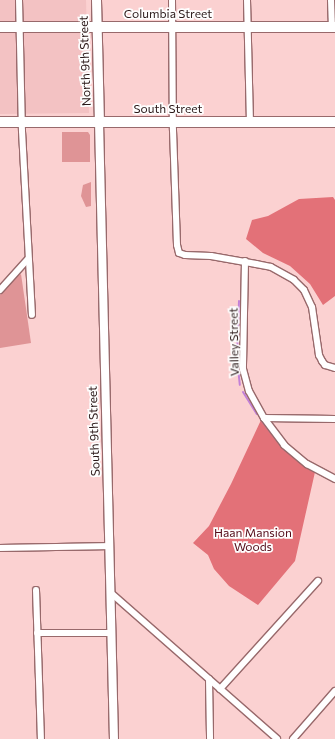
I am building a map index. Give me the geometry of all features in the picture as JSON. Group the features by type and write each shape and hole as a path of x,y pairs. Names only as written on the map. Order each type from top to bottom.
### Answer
{"main road":[{"name":"North 9th Street","path":"96,0 99,122"},
{"name":"Columbia Street","path":"0,27 333,27"},
{"name":"South Street","path":"0,122 335,122"}],"street":[{"path":"19,0 22,122 32,315"},
{"path":"172,0 176,245 179,253 245,261 271,267 294,280 304,290 312,307 315,316 319,355 326,366 335,368"},
{"path":"246,0 250,122"},
{"path":"331,0 333,27"},
{"name":"South 9th Street","path":"99,122 114,739"},
{"path":"0,290 28,259"},
{"name":"Valley Street","path":"245,261 244,369 248,390 264,418 284,445 307,464 335,479"},
{"path":"264,418 335,419"},
{"path":"0,548 110,546"},
{"path":"220,689 318,582"},
{"path":"36,590 41,739"},
{"path":"111,592 277,739"},
{"path":"37,633 112,633"},
{"path":"210,679 210,739"},
{"path":"293,739 335,690"}],"shaded area":[{"path":"0,0 86,0 89,113 0,114"},
{"path":"62,132 88,132 90,135 90,162 62,162"},
{"path":"91,182 91,206 86,207 81,196 83,185"},
{"path":"21,274 31,343 0,348 0,295 12,280"}],"green space":[{"path":"333,197 335,200 335,296 323,305 310,284 290,266 263,253 246,239 252,220 268,216 299,199"},
{"name":"Haan Mansion Woods","path":"261,420 283,448 306,467 315,472 295,561 258,605 229,586 214,569 208,555 193,543 209,526 231,484"}],"waterway":[{"path":"237,353 239,301"},
{"path":"237,358 240,385"},
{"path":"243,392 257,414"},
{"path":"262,421 284,449"}]}
